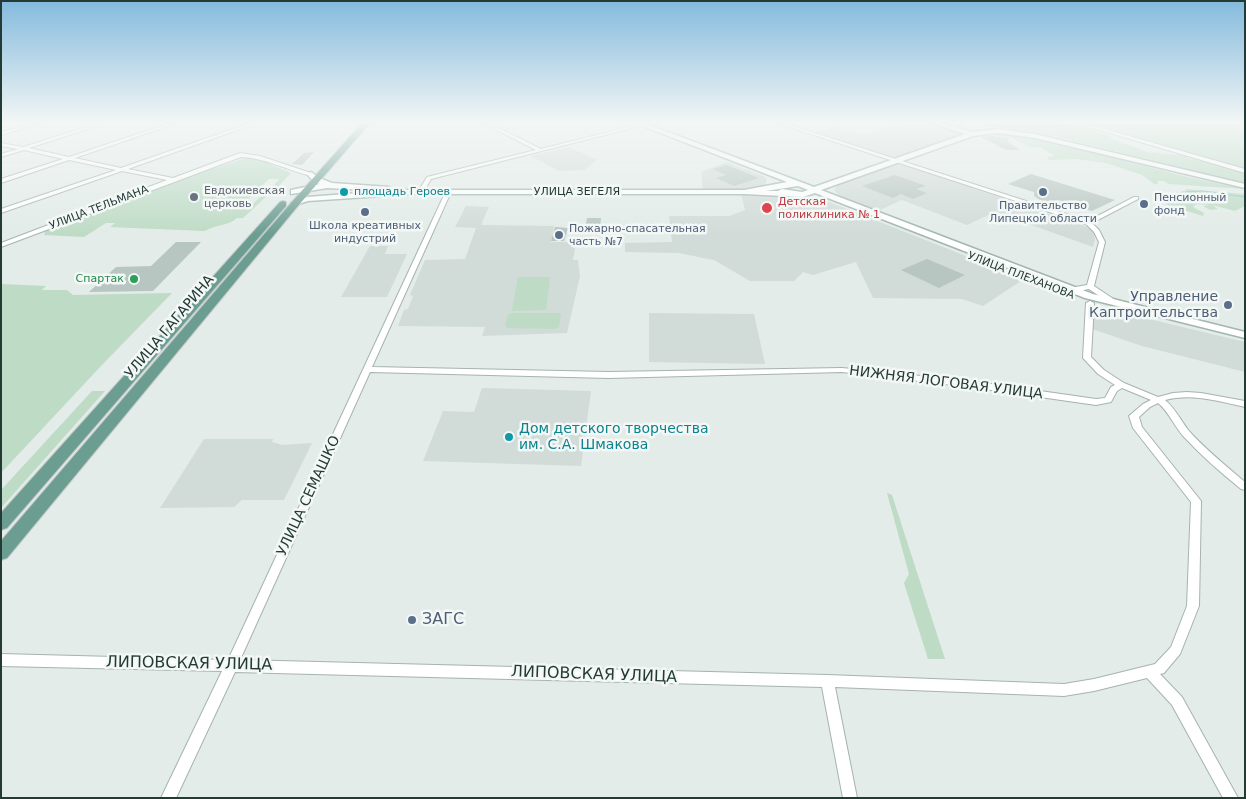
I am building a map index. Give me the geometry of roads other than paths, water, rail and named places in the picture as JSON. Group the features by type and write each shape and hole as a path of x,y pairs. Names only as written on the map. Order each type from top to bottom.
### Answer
{"main road":[{"name":"УЛИЦА ГАГАРИНА","path":"312,180 328,160"},
{"name":"УЛИЦА ГАГАРИНА","path":"1,524 86,427 331,160"},
{"name":"УЛИЦА ПЛЕХАНОВА","path":"735,160 835,203 1090,303 1245,340"},
{"path":"1136,160 1245,186"},
{"path":"776,190 805,189 834,182 896,161"},
{"name":"УЛИЦА ПЛЕХАНОВА","path":"754,168 771,178 776,190"},
{"path":"312,180 336,186 357,186"},
{"path":"312,180 330,184 411,192"},
{"path":"805,189 834,182"},
{"path":"834,182 834,194 839,198"},
{"path":"330,198 322,197 318,194 320,191 336,186"},
{"path":"362,196 372,192 370,187"},
{"name":"УЛИЦА ПЛЕХАНОВА","path":"805,189 839,198 1073,290 1116,304 1245,335"},
{"name":"УЛИЦА ЗЕГЕЛЯ","path":"411,192 744,192 776,190 790,194 805,189"},
{"path":"295,198 330,198 411,192"},
{"name":"УЛИЦА ГАГАРИНА","path":"1,553 108,427 295,198"},
{"path":"86,427 84,432 90,434 100,432 108,427"}],"street":[{"path":"1,180 64,160"},
{"path":"74,160 173,180"},
{"path":"1,211 148,160"},
{"name":"УЛИЦА ТЕЛЬМАНА","path":"1,245 226,160"},
{"name":"УЛИЦА ТЕЛЬМАНА","path":"265,160 312,180"},
{"path":"421,192 429,178 499,160"},
{"path":"1208,160 1245,171"},
{"path":"896,161 1088,224 1097,231 1102,242 1090,287"},
{"name":"УЛИЦА СЕМАШКО","path":"168,798 232,665 448,192"},
{"path":"1088,224 1136,198"},
{"path":"1073,290 1090,287 1116,304"},
{"path":"1090,303 1087,358 1101,372 1122,385 1160,400 1168,407 1186,432 1225,471 1245,487"},
{"path":"367,369 609,375 761,371"},
{"name":"НИЖНЯЯ ЛОГОВАЯ УЛИЦА","path":"761,371 842,370 970,384 1096,402 1108,400 1114,389 1122,385"},
{"path":"1160,400 1175,394 1193,394 1245,404"},
{"name":"ЛИПОВСКАЯ УЛИЦА","path":"1,660 232,665 1064,690 1094,685 1159,669 1176,650 1193,606 1196,501 1138,428 1134,416 1141,409 1160,400"},
{"path":"1149,671 1177,701 1231,798"},
{"path":"827,682 850,798"}],"waterway":[{"path":"1182,192 1203,191 1245,197"}],"place":[{"name":"площадь Героев","path":"344,192"},
{"name":"Правительство Липецкой области","path":"1043,192"},
{"name":"Евдокиевская церковь","path":"194,197"},
{"name":"Пенсионный фонд","path":"1144,204"},
{"name":"Детская поликлиника № 1","path":"767,208"},
{"name":"Школа креативных индустрий","path":"365,212"},
{"name":"Пожарно-спасательная часть №7","path":"559,235"},
{"name":"Спартак","path":"134,279"},
{"name":"Управление Каптроительства","path":"1228,305"},
{"name":"Дом детского творчества им. С.А. Шмакова","path":"509,437"},
{"name":"ЗАГС","path":"412,620"}]}
